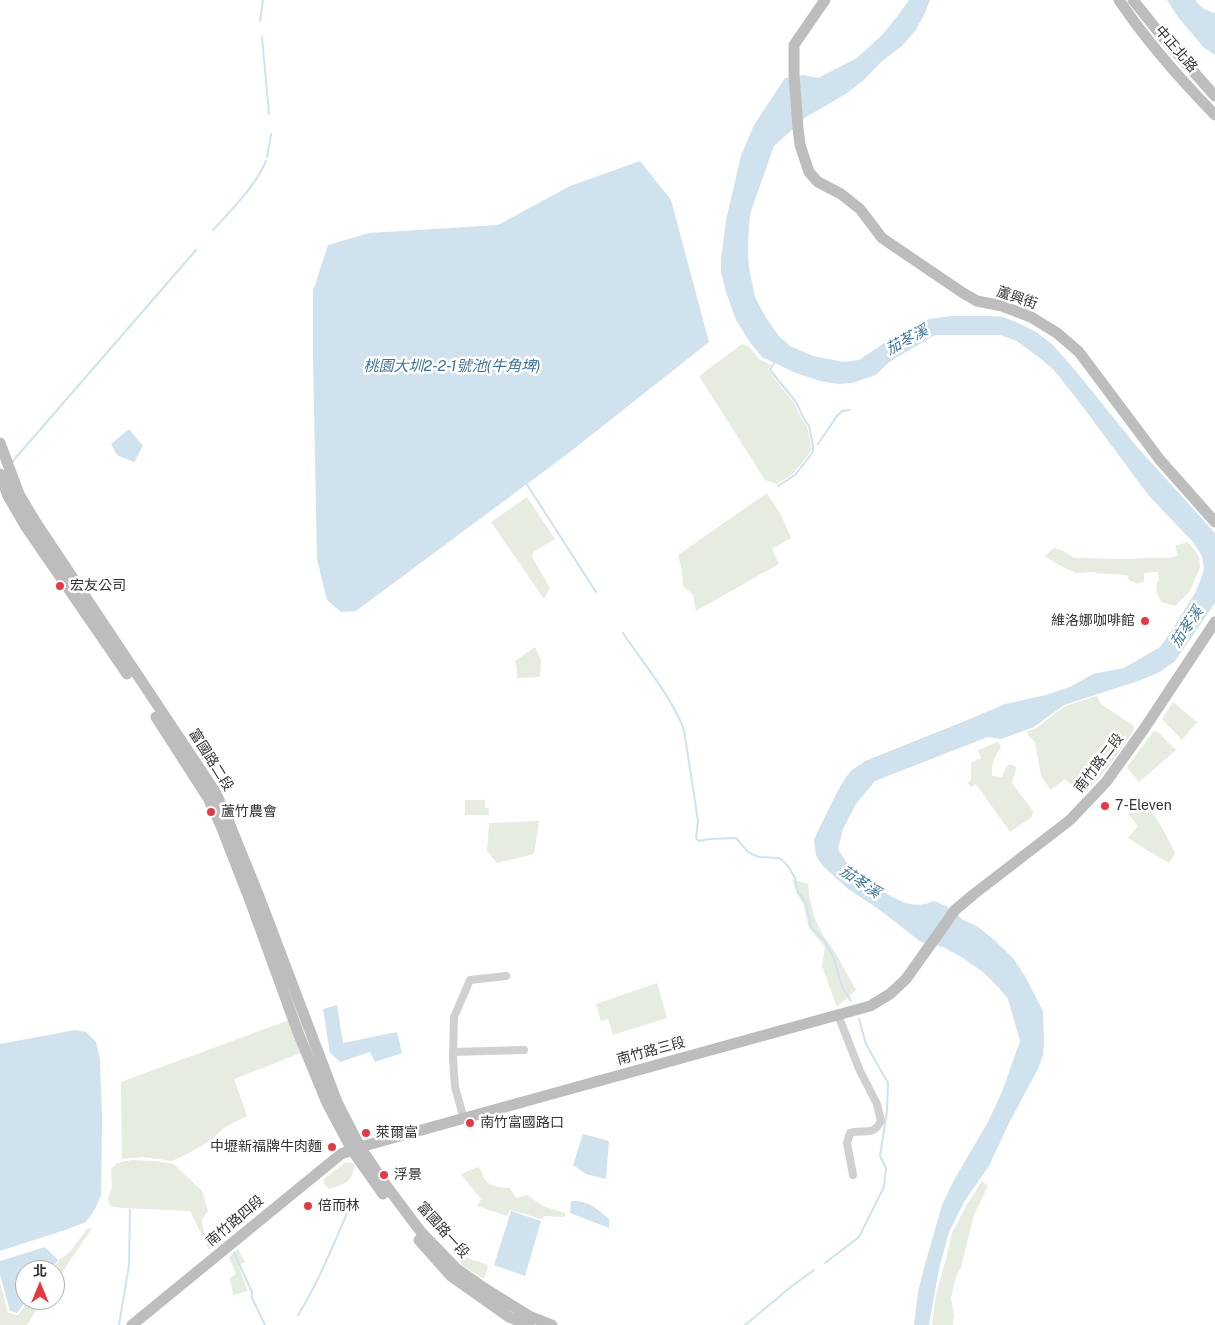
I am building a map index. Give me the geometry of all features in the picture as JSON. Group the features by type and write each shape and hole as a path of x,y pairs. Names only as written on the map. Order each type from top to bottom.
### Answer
{"street":[{"name":"蘆興街","path":"825,0 794,45 794,75 800,145 809,172 818,182 841,194 860,209 882,238 963,293 977,301 1002,306 1031,317 1058,333 1079,352 1160,460 1215,522"},
{"name":"中正北路","path":"1119,0 1145,37 1215,115"},
{"name":"中正北路","path":"1133,0 1215,96"},
{"name":"富國路二段","path":"0,442 19,494 34,521 214,790 260,899 356,1149"},
{"name":"富國路二段","path":"0,474 8,496 26,527 142,695 208,798 221,826 299,1035 327,1102 356,1149"},
{"name":"南竹路二段","path":"955,910 1070,820 1106,782 1144,729 1215,622"},
{"name":"南竹路三段","path":"356,1149 870,1006 890,994 906,979 955,910"},
{"path":"464,1119 455,1087 454,1018 470,980 506,976"},
{"path":"838,1015 860,1071 877,1104 881,1121 877,1129 850,1133 847,1143 853,1175"},
{"path":"453,1052 524,1050"},
{"name":"富國路一段","path":"356,1149 421,1232 457,1269 511,1317 529,1325"},
{"name":"南竹路四段","path":"132,1325 341,1154 356,1149"},
{"name":"富國路一段","path":"511,1317 529,1316 552,1325"}],"shaded area":[{"path":"742,344 749,347 759,359 771,365 768,370 794,403 807,426 812,450 793,474 777,484 765,480 699,376"},
{"path":"767,493 781,515 791,538 772,549 779,564 696,611 693,595 683,586 678,555"},
{"path":"527,497 555,539 533,552 532,557 550,588 544,599 491,522"},
{"path":"1188,542 1199,556 1200,567 1190,591 1175,606 1161,602 1156,584 1159,580 1158,572 1144,573 1144,581 1138,584 1129,580 1127,575 1095,572 1076,573 1045,556 1054,548 1062,550 1074,558 1171,558 1178,555 1175,546"},
{"path":"535,647 541,660 540,677 517,678 515,661"},
{"path":"1097,696 1101,704 1134,726 1133,732 1110,765 1083,796 1065,779 1051,790 1041,776 1035,742 1028,735 1027,731 1035,729 1065,706"},
{"path":"1173,702 1197,722 1182,740 1162,719"},
{"path":"1154,731 1158,732 1176,750 1139,782 1127,767"},
{"path":"998,742 1001,747 996,754 992,776 1002,777 1006,767 1010,764 1016,767 1012,783 1033,811 1032,817 1010,832 976,784 971,787 968,783 971,780 971,763 981,758 978,750"},
{"path":"1144,798 1175,853 1169,863 1128,838 1138,826 1128,814"},
{"path":"465,800 485,800 485,808 489,808 489,815 465,815"},
{"path":"539,821 534,854 497,863 487,851 489,823"},
{"path":"792,879 808,884 815,919 856,990 837,1007 822,966 825,947 809,928 803,903 797,894"},
{"path":"657,983 667,1018 613,1035 608,1019 601,1021 596,1004"},
{"path":"289,1020 301,1053 234,1079 247,1116 225,1127 210,1141 172,1161 143,1157 122,1159 121,1082"},
{"path":"132,1160 174,1164 202,1191 208,1211 202,1219 204,1233 212,1248 209,1250 190,1211 110,1206 108,1198 112,1187 111,1169 117,1163"},
{"path":"350,1162 355,1165 352,1176 347,1182 330,1189 325,1185 323,1180 344,1163"},
{"path":"478,1167 489,1184 510,1188 516,1198 527,1195 543,1206 565,1213 565,1217 545,1216 541,1219 510,1210 507,1216 477,1206 481,1199 461,1174"},
{"path":"982,1181 988,1186 974,1215 951,1298 954,1316 953,1325 932,1325 936,1295 952,1233"},
{"path":"92,1228 65,1268 65,1260 59,1260 70,1252 87,1229"},
{"path":"238,1249 245,1262 238,1265 248,1291 233,1295 230,1278 236,1274 229,1257"},
{"path":"456,1254 488,1265 484,1279 462,1265"},
{"path":"0,1282 8,1313 18,1315 22,1310 37,1310 27,1325 0,1325"}],"water":[{"name":"茄苳溪","path":"909,0 930,0 915,31 902,46 881,62 863,81 844,95 806,117 774,146 751,211 749,225 749,268 755,297 765,316 778,335 790,346 813,356 844,362 859,360 896,335 929,319 951,316 990,316 1003,317 1016,322 1036,332 1052,344 1138,448 1215,533 1215,603 1175,661 1160,672 1141,680 1064,705 1034,727 1001,739 988,737 875,781 856,804 843,829 838,849 852,868 877,887 903,902 916,905 934,901 946,906 963,920 977,926 1013,958 1025,976 1043,1011 1043,1055 1038,1069 1010,1121 989,1166 964,1202 949,1232 939,1269 929,1325 914,1325 918,1292 942,1205 954,1180 988,1122 1002,1092 1020,1041 1008,999 983,972 943,947 921,942 877,908 848,889 818,859 814,840 846,777 865,761 1005,704 1046,695 1072,686 1093,674 1124,668 1160,647 1195,593 1204,568 1202,556 1193,542 1149,496 1053,369 1017,341 1000,335 935,335 889,362 876,375 852,383 838,384 820,381 796,373 762,357 736,320 721,272 721,260 726,220 741,156 754,125 785,78 803,75 818,78 857,58 882,35"},
{"path":"1167,0 1195,0 1199,5 1215,13 1215,55 1204,48 1178,17"},
{"name":"桃園大圳2-2-1號池(牛角埤)","path":"640,161 671,200 709,342 570,452 356,611 341,612 327,600 317,559 313,291 328,245 369,233 498,225 570,186"},
{"path":"129,429 143,446 134,462 117,455 111,444"},
{"path":"337,1005 343,1043 397,1032 402,1053 375,1062 370,1052 340,1062 330,1053 323,1009"},
{"path":"75,1030 86,1032 96,1042 100,1060 102,1118 101,1195 95,1209 86,1222 0,1251 0,1044"},
{"path":"583,1134 609,1141 606,1179 586,1174 573,1165"},
{"path":"571,1201 583,1202 596,1208 609,1219 609,1228 570,1213"},
{"path":"511,1211 541,1221 525,1276 494,1265"},
{"path":"45,1247 58,1260 15,1260 15,1310 19,1310 17,1313 10,1311 0,1275 0,1261"}],"waterway":[{"path":"260,21 263,0"},
{"path":"262,37 269,114"},
{"path":"267,157 271,134"},
{"path":"213,230 249,189 266,161"},
{"path":"12,462 196,250"},
{"path":"774,363 770,370 796,402 809,426 813,445 813,452 795,475 778,486"},
{"path":"818,444 837,416 842,411 850,410"},
{"path":"526,483 596,592"},
{"path":"623,633 665,693 684,730 698,821 696,838 699,841 736,838 748,852 759,857 779,858 788,866 795,878 798,892 806,903 811,927 825,942 834,958 842,987 851,1001"},
{"path":"825,1263 859,1237 884,1187 886,1168 880,1156 887,1111 888,1083 866,1044 859,1019"},
{"path":"298,1315 320,1274 352,1202"},
{"path":"119,1325 129,1265 130,1210"},
{"path":"234,1253 265,1325"},
{"path":"745,1325 814,1270"}],"place":[{"name":"宏友公司","path":"60,586"},
{"name":"維洛娜咖啡館","path":"1145,621"},
{"name":"7-Eleven","path":"1105,806"},
{"name":"蘆竹農會","path":"211,812"},
{"name":"南竹富國路口","path":"470,1123"},
{"name":"萊爾富","path":"366,1133"},
{"name":"中壢新福牌牛肉麵","path":"332,1147"},
{"name":"浮景","path":"384,1175"},
{"name":"倍而林","path":"308,1206"}]}
